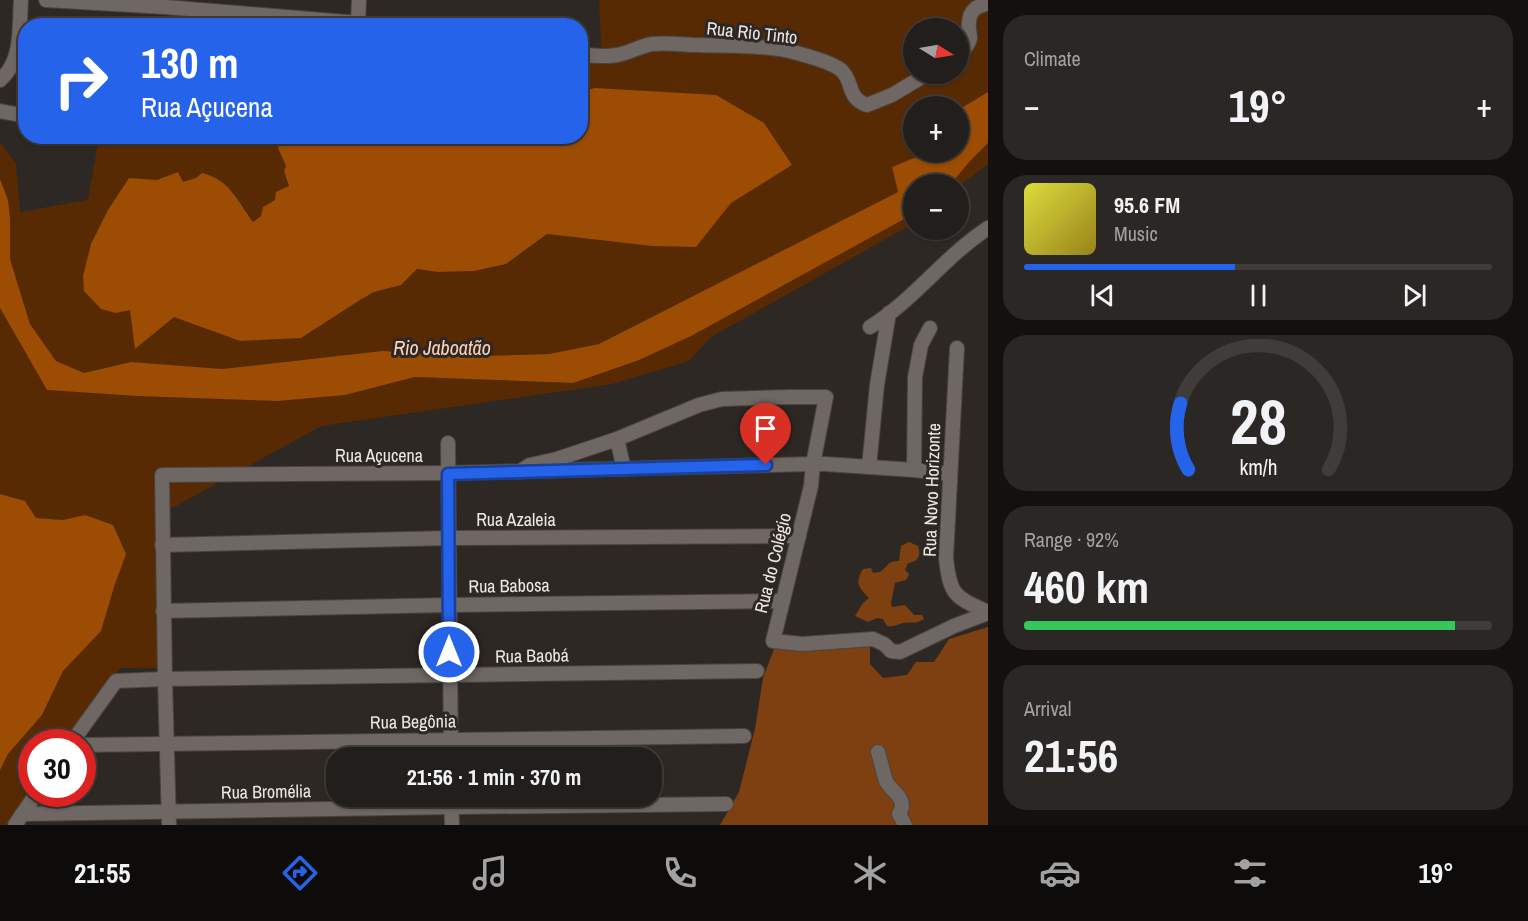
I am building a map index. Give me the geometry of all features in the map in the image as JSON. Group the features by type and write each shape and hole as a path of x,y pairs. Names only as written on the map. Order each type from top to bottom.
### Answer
{"street":[{"path":"20,18 21,0"},
{"path":"46,0 165,3 310,18"},
{"path":"358,18 359,0"},
{"path":"969,40 970,14 982,4 988,4"},
{"path":"0,80 12,68 18,40"},
{"name":"Rua Rio Tinto","path":"588,55 618,55 654,44 785,50 842,70 847,77 853,96 867,105 892,95 910,84"},
{"path":"0,111 18,114"},
{"path":"870,327 902,303 945,262 988,228"},
{"path":"869,467 877,385 888,313"},
{"path":"914,470 915,377 921,345 930,328"},
{"name":"Rua Novo Horizonte","path":"957,348 946,558 950,582 958,598 988,613"},
{"name":"Rua do Colégio","path":"617,438 699,405 722,399 826,397 816,464 772,641 817,644 873,639 884,644 891,651 900,652 954,626 988,613"},
{"path":"519,472 530,465 557,459 617,438 624,469"},
{"path":"448,443 450,747"},
{"name":"Rua Açucena","path":"162,545 162,475 448,474 816,464 950,474"},
{"name":"Rua Azaleia","path":"162,545 449,538 799,536"},
{"path":"162,545 169,818"},
{"name":"Rua Babosa","path":"163,611 783,601"},
{"name":"Rua Baobá","path":"81,729 116,681 757,671"},
{"name":"Rua Begônia","path":"96,745 744,736"},
{"path":"878,752 887,783 898,794 902,803 899,814 905,825"},
{"name":"Rua Bromélia","path":"662,804 726,804"},
{"path":"18,820 27,807"},
{"name":"Rua Bromélia","path":"18,820 169,818 364,807"},
{"path":"452,807 452,825"}],"shaded area":[{"path":"599,0 988,0 988,92 969,103 969,96 903,96 904,162 892,167 898,192 599,344 549,354 482,356 382,351 222,369 131,362 84,373 56,361 30,324 10,259 10,218 8,200 0,179 0,142 16,164 20,212 88,200 98,144 282,144 278,148 286,166 284,171 289,186 280,191 275,200 263,207 261,216 253,222 233,192 202,173 183,183 178,172 157,180 129,178 130,310 174,316 240,341 301,338 374,292 401,285 417,269 438,272 474,271 506,264 547,234 652,246 696,247 731,202 792,165 596,88 588,90 588,61 602,62"},
{"path":"588,90 716,95 764,123 792,165 731,203 696,247 652,246 547,234 506,264 474,271 438,272 417,269 401,285 374,292 301,338 240,341 174,317 135,349 130,310 116,313 101,309 84,291 83,276 91,244 108,210 129,178 157,180 178,172 183,182 196,178 202,173 212,176 232,192 253,222 261,216 263,207 275,200 276,192 289,186 284,171 286,166 278,148 279,144 588,144"},
{"path":"988,92 988,143 959,174 903,174 903,220 691,336 639,360 573,383 415,377 345,395 278,401 47,390 0,308 0,179 8,200 10,259 30,324 56,361 84,373 131,362 222,369 382,351 482,356 549,354 599,344 898,192 892,167 904,162 969,162 969,103"},
{"path":"988,143 988,164 969,178 969,174 959,174"},
{"path":"903,219 903,229 711,337 689,361 612,384 321,426 163,513 158,668 120,668 77,729 30,729 42,715 63,671 101,631 115,584 85,516 63,520 36,518 25,501 0,494 0,308 47,390 278,401 345,395 415,377 573,383"},
{"path":"0,494 25,501 36,518 63,520 85,515 113,525 126,554 101,631 63,671 42,715 30,729 18,729 18,743 8,754 0,770"},
{"path":"909,542 918,546 919,555 917,560 908,563 905,570 909,574 906,580 895,583 891,603 892,607 905,605 914,615 922,615 924,619 887,626 883,619 877,618 868,622 855,616 869,598 862,591 858,581 863,569 871,568 873,573 880,572 890,562 899,561 901,546"},
{"path":"988,627 988,825 720,825 739,792 755,729 763,678 774,649 802,644 870,643 870,664 883,678 907,675 916,662 934,662 949,639"},
{"path":"18,743 18,807 23,807 10,825 0,825 0,770 8,754"}],"route":[{"path":"449,652 448,474 766,465"}],"water label":[{"name":"Rio Jaboatão","path":"442,348"}]}
